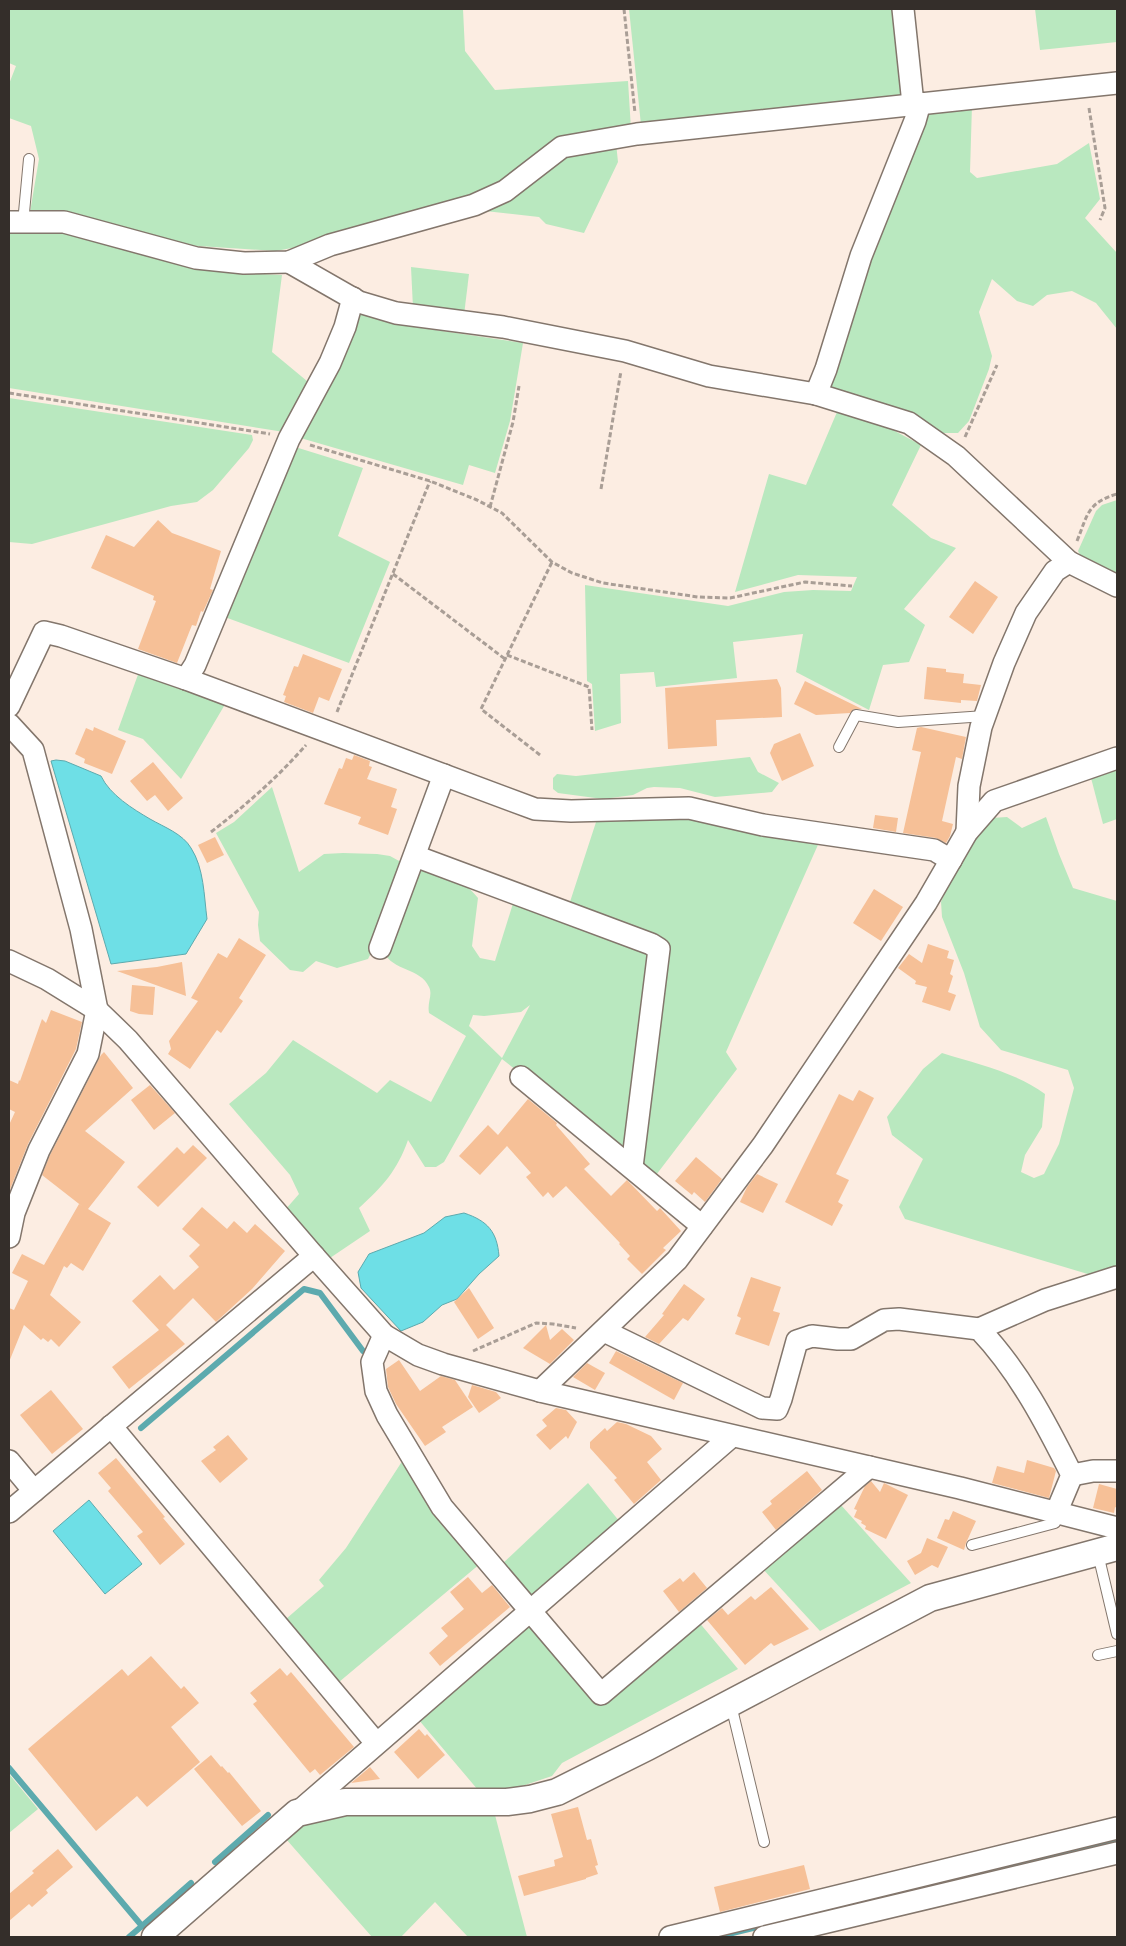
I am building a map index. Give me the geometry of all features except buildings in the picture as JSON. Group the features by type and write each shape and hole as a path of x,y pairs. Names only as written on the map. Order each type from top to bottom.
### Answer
{"street":[{"path":"816,394 826,369 861,256 916,121 917,104 903,9"},
{"path":"16,222 64,222 196,258 244,263 289,262 330,245 474,205 505,191 562,147 637,134 1117,83"},
{"path":"289,262 359,302 396,313 503,327 625,352 709,376 816,394 909,423 956,456 1069,562 1117,586"},
{"path":"186,679 195,664 288,439 330,363 346,327 353,298"},
{"path":"967,832 969,786 985,716 1004,663 1026,613 1055,571 1069,562"},
{"path":"9,706 44,632 61,636 186,679 536,809 571,811 689,808 763,825 934,850 951,860"},
{"path":"9,724 34,750 80,929 97,1010 88,1054 39,1150 14,1213 9,1237"},
{"path":"540,1390 677,1260 763,1145 926,903 967,832 994,801 1117,758"},
{"path":"380,948 444,775"},
{"path":"415,856 660,949 632,1167"},
{"path":"9,961 47,979 97,1010 128,1040 384,1335 418,1355 443,1364 540,1390 869,1467 1117,1528"},
{"path":"520,1077 702,1226"},
{"path":"10,1508 34,1491 314,1256"},
{"path":"602,1332 762,1408 777,1409 796,1341 812,1336 851,1339 884,1320 899,1319 979,1328 1044,1300 1117,1277"},
{"path":"979,1328 998,1349 1023,1384 1072,1476 1056,1513"},
{"path":"384,1335 372,1362 376,1391 387,1415 442,1508 601,1694 869,1467"},
{"path":"111,1426 376,1743"},
{"path":"155,1937 376,1743 732,1436"},
{"path":"9,1461 34,1491"},
{"path":"1072,1476 1093,1471 1117,1471"},
{"path":"297,1813 345,1802 507,1802 530,1799 557,1792 731,1704 930,1598 1108,1550"},
{"path":"670,1937 1117,1828"},
{"path":"764,1937 1117,1853"}],"lane":[{"path":"16,222 29,159"},
{"path":"839,746 856,715 898,722 985,716"},
{"path":"972,1545 1055,1523 1056,1513"},
{"path":"1108,1550 1117,1634"},
{"path":"1098,1655 1117,1651"},
{"path":"731,1704 764,1842"}],"path":[{"path":"624,9 637,134"},
{"path":"1084,86 1094,135 1105,208 1100,220"},
{"path":"601,489 625,352"},
{"path":"956,456 997,364"},
{"path":"490,507 513,422 519,386"},
{"path":"9,393 277,436 430,481 502,513 552,562 572,573 604,583 698,597 730,598 805,582 852,586"},
{"path":"211,832 250,802 323,730 393,574 430,481"},
{"path":"1069,562 1090,508 1103,498 1117,494"},
{"path":"540,755 481,709 552,562"},
{"path":"393,574 505,659"},
{"path":"507,655 589,687 592,730"},
{"path":"443,1364 536,1323 602,1332"}],"green space":[{"path":"9,9 463,9 465,51 495,90 628,81 631,129 567,139 505,184 307,245 276,251 183,245 77,214 30,212 39,159 31,126 9,118 9,84 16,66 9,63"},
{"path":"629,9 899,9 908,95 641,125"},
{"path":"1035,9 1117,9 1117,42 1040,50"},
{"path":"972,105 970,172 977,178 1057,164 1089,143 1100,199 1085,218 1117,253 1117,329 1096,303 1072,291 1047,295 1033,306 1017,301 992,279 979,312 992,356 989,369 969,421 958,433 942,433 829,387 863,265 925,111"},
{"path":"616,143 618,162 584,233 546,224 539,217 485,211 553,159"},
{"path":"9,230 64,232 195,265 239,273 282,275 272,352 313,386 284,432 9,388"},
{"path":"411,267 469,274 464,315 413,308"},
{"path":"355,310 415,327 523,343 510,421 495,473 469,465 463,485 297,437"},
{"path":"9,398 252,435 253,440 249,448 213,490 197,502 171,506 32,544 9,542"},
{"path":"837,412 878,422 921,445 892,505 931,538 956,548 904,609 925,625 909,662 883,665 869,710 796,672 803,634 733,642 737,678 656,687 654,672 620,674 621,723 595,731 592,684 587,681 585,585 728,606 784,592 813,590 851,591 857,577 798,575 735,592 769,474 806,485"},
{"path":"292,446 363,468 338,536 390,562 349,663 222,616"},
{"path":"1117,500 1117,575 1081,557 1078,551 1096,511 1102,505"},
{"path":"140,669 227,701 181,779 143,739 118,730"},
{"path":"750,757 758,772 779,783 772,792 715,797 680,788 654,787 647,788 633,795 603,799 558,793 553,789 553,778 557,774 576,776"},
{"path":"1117,766 1117,819 1103,824 1090,774"},
{"path":"272,787 299,872 324,854 377,854 390,856 401,862 375,945 368,959 337,968 316,961 303,972 290,970 260,941 259,912 216,833 234,822"},
{"path":"659,813 821,838 726,1052 737,1069 653,1179 636,1165 665,959 568,908 598,816"},
{"path":"1007,817 1022,828 1046,817 1073,888 1117,901 1117,1267 1091,1275 905,1219 899,1207 923,1159 892,1135 887,1117 923,1069 942,1053 1008,1074 1045,1094 1042,1127 1025,1155 1021,1172 1034,1178 1044,1174 1059,1144 1074,1088 1068,1070 1001,1050 980,1027 964,973 942,917 941,902 951,879 976,836 991,818"},
{"path":"417,867 458,880 478,898 472,946 480,958 495,961 515,897 650,951 627,1157 502,1059 444,1162 436,1167 425,1167 408,1140 394,1169 359,1208 370,1231 330,1258 285,1210 299,1194 290,1175 229,1104 266,1073 293,1040 377,1093 390,1080 431,1102 466,1036 429,1013 430,990 425,981 420,976 393,963 384,952","holes":["530,1005 502,1058 469,1026 473,1015 484,1016 521,1012"]},
{"path":"407,1459 481,1563 339,1682 286,1619 324,1586 319,1580 346,1548 401,1463"},
{"path":"588,1483 620,1522 530,1602 500,1566"},
{"path":"840,1504 911,1583 820,1631 762,1568"},
{"path":"698,1621 738,1669 562,1763 552,1776 516,1788 478,1790 418,1719 532,1622 601,1705"},
{"path":"9,1774 38,1809 9,1833"},
{"path":"325,1815 495,1815 527,1937 468,1937 435,1902 401,1937 372,1937 286,1839 310,1820"}],"water":[{"path":"51,761 65,761 101,776 122,801 188,843 199,864 207,919 186,954 111,964"},
{"path":"464,1213 490,1228 496,1240 499,1256 479,1274 457,1299 442,1305 423,1322 401,1331 361,1288 358,1272 369,1254 424,1233 445,1217"},
{"path":"89,1500 142,1564 105,1594 53,1531"}],"waterway":[{"path":"141,1428 304,1289 320,1293 363,1351"},
{"path":"9,1768 142,1926 191,1883"},
{"path":"215,1862 268,1815"},
{"path":"720,1936 1117,1841"},
{"path":"129,1937 142,1926"}]}
